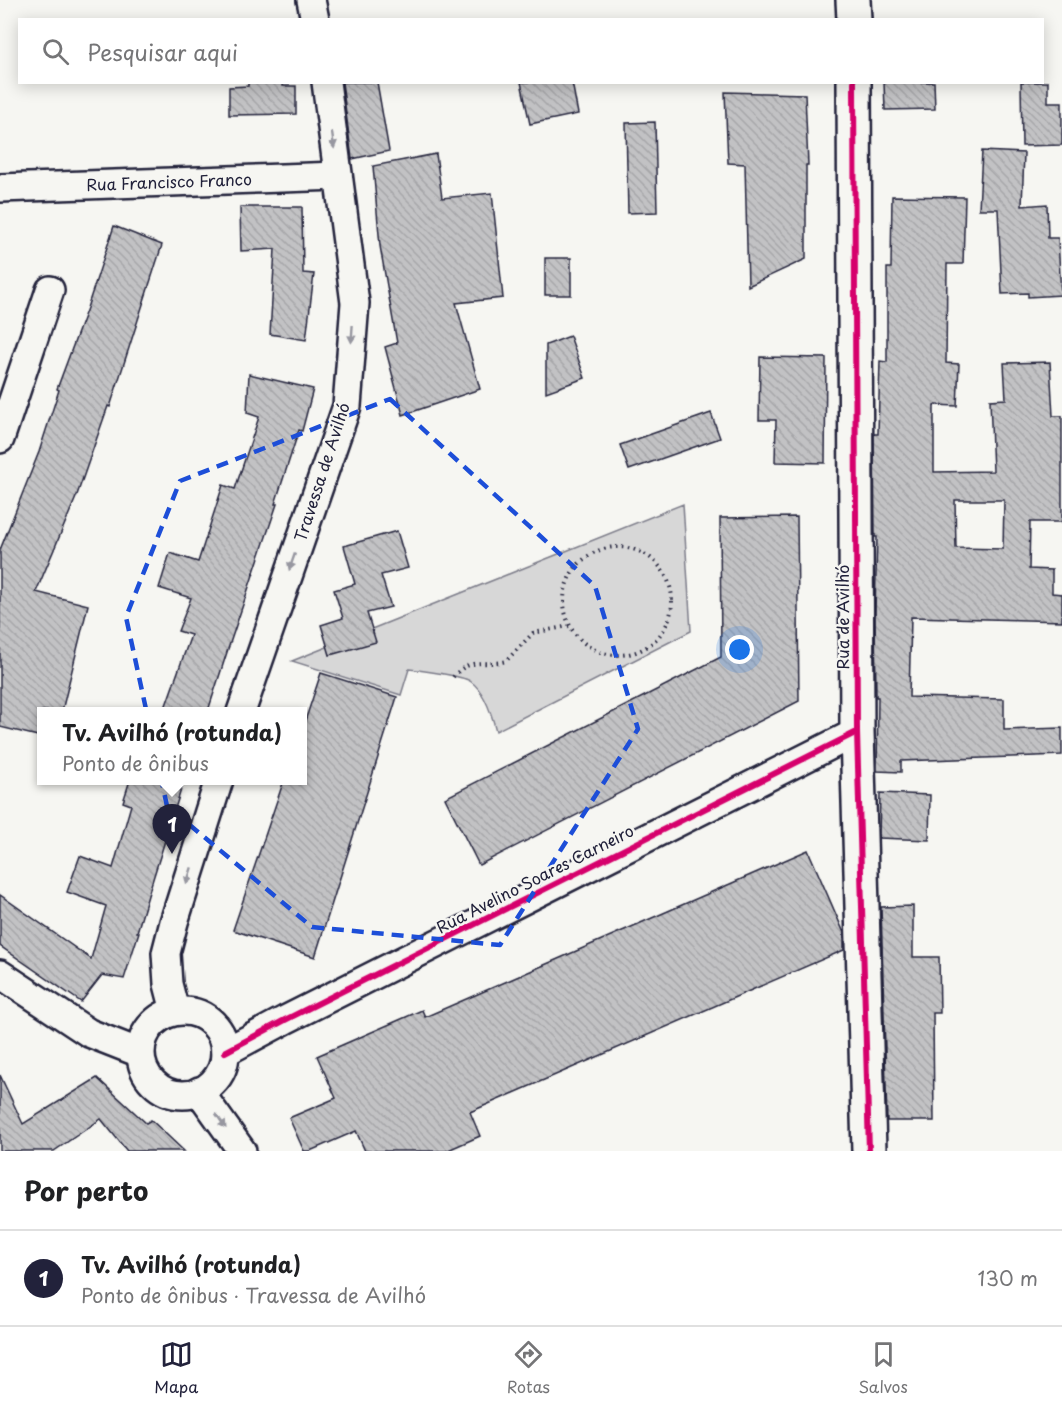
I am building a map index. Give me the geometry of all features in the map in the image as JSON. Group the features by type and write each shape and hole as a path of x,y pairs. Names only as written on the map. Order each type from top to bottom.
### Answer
{"street":[{"path":"311,0 315,18"},
{"path":"853,0 854,18"},
{"name":"Travessa de Avilhó","path":"242,707 346,406 355,303 326,84"},
{"name":"Rua de Avilhó","path":"854,84 857,732 869,1151"},
{"name":"Rua Francisco Franco","path":"0,188 338,176"},
{"path":"0,439 50,290"},
{"name":"Rua Avelino Soares Carneiro","path":"225,1052 857,732"},
{"path":"176,1011 168,984 166,953 217,785"},
{"path":"0,974 89,1033 140,1053"},
{"path":"188,1010 210,1020 218,1029 225,1052 224,1065 210,1085 186,1095 172,1093 159,1087 149,1077 140,1053 144,1036 151,1025 162,1016 188,1010"},
{"path":"199,1091 242,1151"}],"path":[{"path":"613,547 630,548 646,555 660,566 669,581 672,599 670,617 662,634 648,646 632,654 613,655 595,651 580,640 569,626 564,609 564,591 570,574 581,561 596,551 613,547"},
{"path":"453,677 459,669 472,663 506,661 533,633 569,626"}],"highlighted area":[{"path":"390,399 595,586 638,729 500,945 312,927 167,806 126,617 180,481"}],"shaded area":[{"path":"683,504 691,631 496,731 484,697 475,685 466,679 409,669 401,695 292,661"}],"building":[{"path":"1048,82 1048,102 1062,102 1062,145 1022,146 1021,84"},
{"path":"248,84 283,84 283,86 296,86 296,114 229,115 229,87 248,86"},
{"path":"342,84 377,84 389,151 352,159"},
{"path":"521,84 572,84 578,114 530,124"},
{"path":"884,84 934,84 935,109 885,110"},
{"path":"725,92 805,94 808,165 806,165 806,259 748,286 745,164 728,163"},
{"path":"655,122 657,212 628,213 626,123"},
{"path":"982,151 1024,153 1022,206 1047,204 1048,238 1058,238 1061,295 1028,297 1028,293 1002,294 998,209 979,209"},
{"path":"436,154 442,198 492,193 503,298 456,303 480,389 403,415 385,347 397,343 380,246 373,166"},
{"path":"892,196 965,197 963,264 947,264 946,363 959,364 957,406 934,405 934,472 993,471 990,400 1006,399 1004,363 1050,362 1053,416 1062,416 1062,522 1030,522 1029,569 1052,570 1052,593 1062,594 1062,621 911,617 909,697 1004,699 1004,730 1062,728 1062,755 901,761 901,772 877,771 878,697 876,697 875,612 877,537 875,537 874,434 878,434 880,361 887,362 887,268 891,268","holes":["955,500 1004,500 1003,549 956,548"]},
{"path":"240,207 302,207 303,273 314,274 306,340 270,334 275,249 241,251"},
{"path":"114,226 162,245 110,407 108,406 77,495 36,592 88,605 63,707 37,707 37,736 0,727 0,550 39,452 59,390 57,389"},
{"path":"545,258 571,258 571,295 545,295"},
{"path":"570,336 585,378 546,392 546,345"},
{"path":"760,357 826,358 825,463 775,462 776,420 759,420"},
{"path":"249,374 313,389 302,431 299,430 275,504 277,504 209,707 165,707 191,635 178,631 191,598 159,588 170,553 198,562 223,485 235,489 259,417 247,413"},
{"path":"711,413 720,438 629,470 620,445"},
{"path":"797,517 799,701 479,865 445,798 721,657 720,518"},
{"path":"397,531 408,568 381,575 391,607 367,613 376,642 330,655 321,625 343,618 334,590 355,584 344,546"},
{"path":"321,673 397,697 315,957 233,930 282,785 307,785 307,715"},
{"path":"128,785 182,785 124,979 102,975 81,1002 0,946 0,895 91,959 106,906 67,892 80,856 113,868 131,805 123,802"},
{"path":"880,793 930,795 929,840 879,838"},
{"path":"808,850 844,933 844,950 470,1112 480,1136 446,1151 365,1151 356,1131 310,1151 304,1151 289,1118 336,1098 317,1056 422,1010 425,1017"},
{"path":"913,906 913,957 939,957 940,1013 933,1013 934,1121 887,1121 881,907"},
{"path":"0,1075 23,1124 97,1078 146,1123 151,1120 184,1151 127,1151 101,1119 54,1151 0,1151"}],"cycle path":[{"path":"854,84 857,732 869,1151"},
{"path":"225,1052 857,732"}],"place":[{"name":"Tv. Avilhó (rotunda)","path":"172,854"}]}
